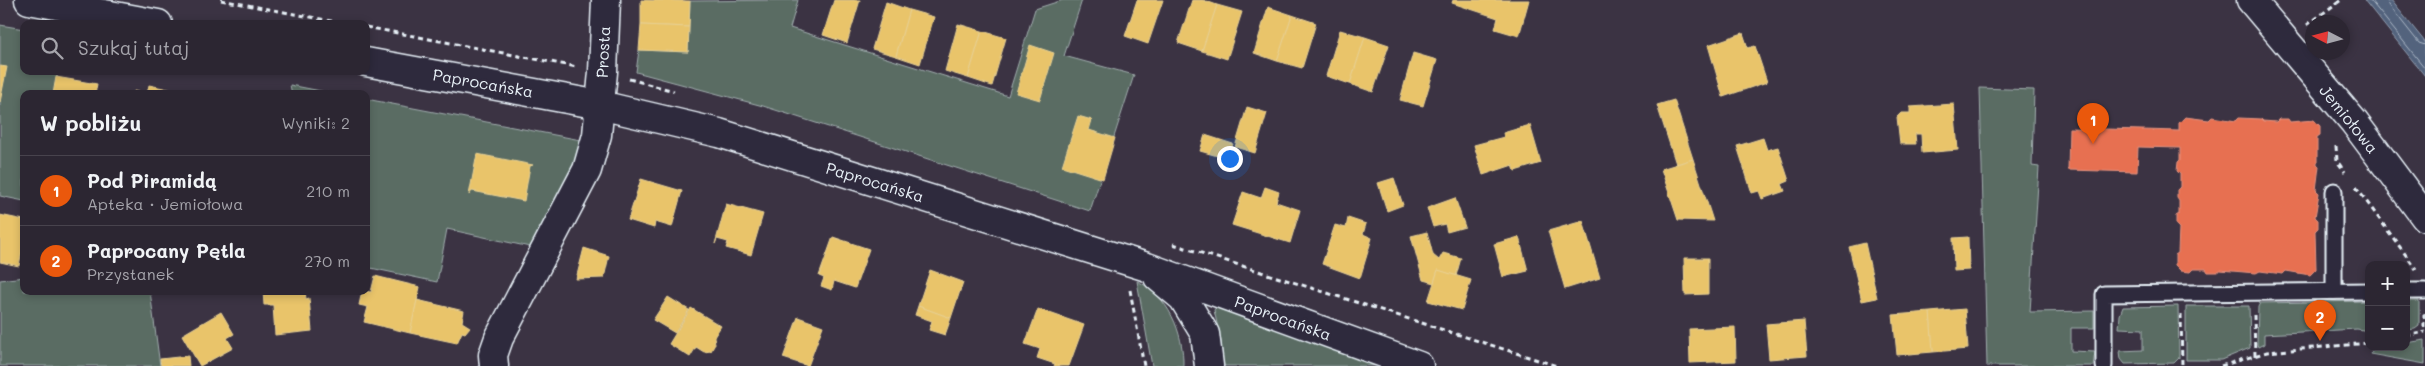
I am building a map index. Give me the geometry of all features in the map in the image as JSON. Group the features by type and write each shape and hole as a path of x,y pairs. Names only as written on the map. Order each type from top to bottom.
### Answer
{"street":[{"path":"29,0 136,20"},
{"name":"Prosta","path":"600,105 606,0"},
{"name":"Jemiołowa","path":"2252,0 2354,122 2425,217"},
{"name":"Paprocańska","path":"370,63 600,105 719,133 1147,268 1408,364"},
{"path":"494,366 493,355 499,338 587,170 597,135 600,105"},
{"name":"Paprocańska","path":"1147,268 1183,298 1205,334 1209,366"},
{"path":"1195,366 1205,334"}],"lane":[{"path":"2334,191 2334,291"},
{"path":"2104,366 2104,294 2365,291"},
{"path":"2410,291 2424,291"}],"path":[{"path":"221,0 326,20"},
{"path":"2322,12 2341,0"},
{"path":"2336,142 2337,162 2349,177"},
{"path":"2354,185 2423,279 2424,332 2410,335"},
{"path":"1172,244 1557,366"},
{"path":"2255,292 2255,356"},
{"path":"2181,293 2182,366"},
{"path":"2221,366 2267,352 2365,343"}],"green space":[{"path":"798,0 790,28 1008,96 1035,9 1063,0 1082,0 1064,56 1134,75 1090,211 763,106 636,72 639,50 688,52 690,1"},
{"path":"0,25 20,28 20,75 57,75 55,90 20,90 20,200 0,196"},
{"path":"290,85 316,90 291,90"},
{"path":"1980,88 2034,90 2032,166 2039,167 2030,312 2094,311 2094,328 2071,328 2071,351 2095,352 2093,366 1987,366"},
{"path":"370,100 586,141 530,247 447,229 437,282 370,268"},
{"path":"20,278 20,295 151,295 160,366 0,366 0,280"},
{"path":"1137,281 1148,287 1157,296 1172,316 1181,341 1183,366 1152,366"},
{"path":"2365,301 2365,330 2357,329 2264,334 2264,344 2258,347 2258,307 2260,303"},
{"path":"2410,301 2419,301 2419,326 2410,330"},
{"path":"1217,306 1392,366 1222,366 1221,342 1214,310"},
{"path":"2178,306 2179,358 2174,363 2125,364 2121,359 2120,351 2143,350 2143,329 2119,328 2123,307"},
{"path":"2186,306 2249,306 2250,348 2221,360 2186,360"},
{"path":"2425,340 2425,364 2370,354 2372,351 2410,351 2410,342"}],"water":[{"path":"2364,0 2391,0 2425,42 2425,76"}],"building: Mieszkania":[{"path":"641,0 690,1 689,27 641,25"},
{"path":"834,0 860,0 847,43 823,35"},
{"path":"1137,0 1163,0 1148,44 1125,36"},
{"path":"1192,0 1203,0 1217,5 1202,51 1178,43"},
{"path":"1453,0 1529,0 1519,36 1495,29 1498,18 1452,3"},
{"path":"886,2 909,10 896,56 872,49"},
{"path":"1217,5 1242,12 1227,59 1202,51"},
{"path":"1268,7 1292,15 1277,61 1254,53"},
{"path":"909,10 934,17 920,64 896,56"},
{"path":"1292,15 1316,23 1302,68 1277,61"},
{"path":"958,24 982,31 968,78 945,71"},
{"path":"641,25 689,27 688,52 639,50"},
{"path":"1340,30 1365,37 1350,84 1326,76"},
{"path":"982,31 1006,38 992,86 968,78"},
{"path":"1743,33 1748,48 1755,46 1767,82 1723,97 1708,45"},
{"path":"1365,37 1389,45 1373,92 1350,84"},
{"path":"1030,45 1054,53 1040,100 1016,93"},
{"path":"1413,53 1437,60 1423,106 1400,100"},
{"path":"0,66 7,67 0,102"},
{"path":"56,77 97,84 96,90 54,90"},
{"path":"149,85 173,90 148,90"},
{"path":"1674,100 1693,159 1676,164 1657,105"},
{"path":"1954,104 1958,150 1922,153 1921,134 1915,134 1916,144 1900,144 1897,117 1901,113 1910,113 1910,107"},
{"path":"1247,107 1267,113 1255,153 1235,147"},
{"path":"1078,116 1092,120 1089,130 1115,138 1103,179 1062,166"},
{"path":"1530,125 1541,163 1515,171 1513,165 1483,175 1474,145 1504,137 1503,133"},
{"path":"1205,135 1233,144 1228,159 1200,151"},
{"path":"1763,138 1767,150 1778,147 1789,181 1782,184 1785,191 1762,199 1759,191 1752,193 1737,146"},
{"path":"477,154 533,165 530,166 524,201 472,191 469,195"},
{"path":"1693,159 1713,221 1678,220 1661,169"},
{"path":"1394,178 1403,205 1387,211 1378,183"},
{"path":"641,179 682,191 672,227 655,222 654,228 628,220"},
{"path":"1265,187 1279,192 1276,202 1300,210 1290,243 1232,225 1243,192 1261,198"},
{"path":"1455,198 1465,227 1447,232 1445,224 1433,227 1427,208"},
{"path":"726,204 763,214 751,255 726,248 728,242 717,239 715,244"},
{"path":"0,215 20,219 19,266 0,262"},
{"path":"1348,218 1366,224 1363,234 1372,238 1360,278 1322,264 1335,225 1346,228"},
{"path":"1583,221 1600,278 1565,289 1548,231"},
{"path":"1427,232 1433,255 1439,260 1443,253 1461,258 1456,276 1438,270 1434,283 1423,280 1411,236"},
{"path":"833,237 869,249 855,288 834,281 832,290 821,286 824,278 819,276"},
{"path":"1519,237 1528,271 1503,277 1494,244"},
{"path":"1968,237 1969,270 1954,271 1953,238"},
{"path":"1865,243 1877,298 1862,301 1849,247"},
{"path":"584,248 609,256 604,278 576,279"},
{"path":"1684,258 1708,258 1708,294 1685,295"},
{"path":"930,270 963,282 951,318 918,306"},
{"path":"1438,270 1471,280 1462,310 1428,301"},
{"path":"375,276 420,287 410,333 364,322 368,307 359,305 361,295 370,295"},
{"path":"263,295 306,295 306,299 309,298 312,331 275,335 273,305 264,305"},
{"path":"668,297 689,310 675,333 653,320"},
{"path":"417,300 464,311 462,322 470,327 465,333 462,332 457,343 410,333"},
{"path":"918,306 951,318 945,335 929,330 932,321 915,315"},
{"path":"691,308 721,326 714,337 715,344 711,351 704,352 696,347 690,357 669,344"},
{"path":"1038,309 1084,325 1069,366 1054,366 1055,364 1037,358 1040,349 1025,344"},
{"path":"1965,309 1968,349 1933,352 1930,312"},
{"path":"221,312 234,334 227,338 233,348 200,366 182,335"},
{"path":"1930,312 1933,352 1897,355 1893,315"},
{"path":"798,317 823,326 808,366 783,358"},
{"path":"1804,321 1807,356 1769,359 1766,324"},
{"path":"1735,327 1736,361 1690,363 1689,329"},
{"path":"188,356 189,366 161,366 160,359"}],"building: Handel":[{"path":"2185,117 2209,120 2212,117 2236,121 2239,118 2261,119 2263,121 2276,122 2279,119 2288,119 2290,122 2314,120 2320,126 2320,135 2317,137 2317,164 2319,166 2316,190 2319,193 2315,217 2318,220 2318,228 2315,231 2316,269 2310,275 2286,271 2283,274 2260,271 2256,273 2220,270 2208,272 2206,269 2193,269 2190,272 2181,271 2175,265 2175,255 2178,253 2179,228 2176,225 2176,216 2179,214 2177,190 2180,187 2180,174 2177,171 2180,160 2180,148 2138,147 2137,172 2068,170 2069,128 2179,131 2179,123"}],"place":[{"name":"Pod Piramidą","path":"2093,144"},
{"name":"Paprocany Pętla","path":"2320,341"}]}
